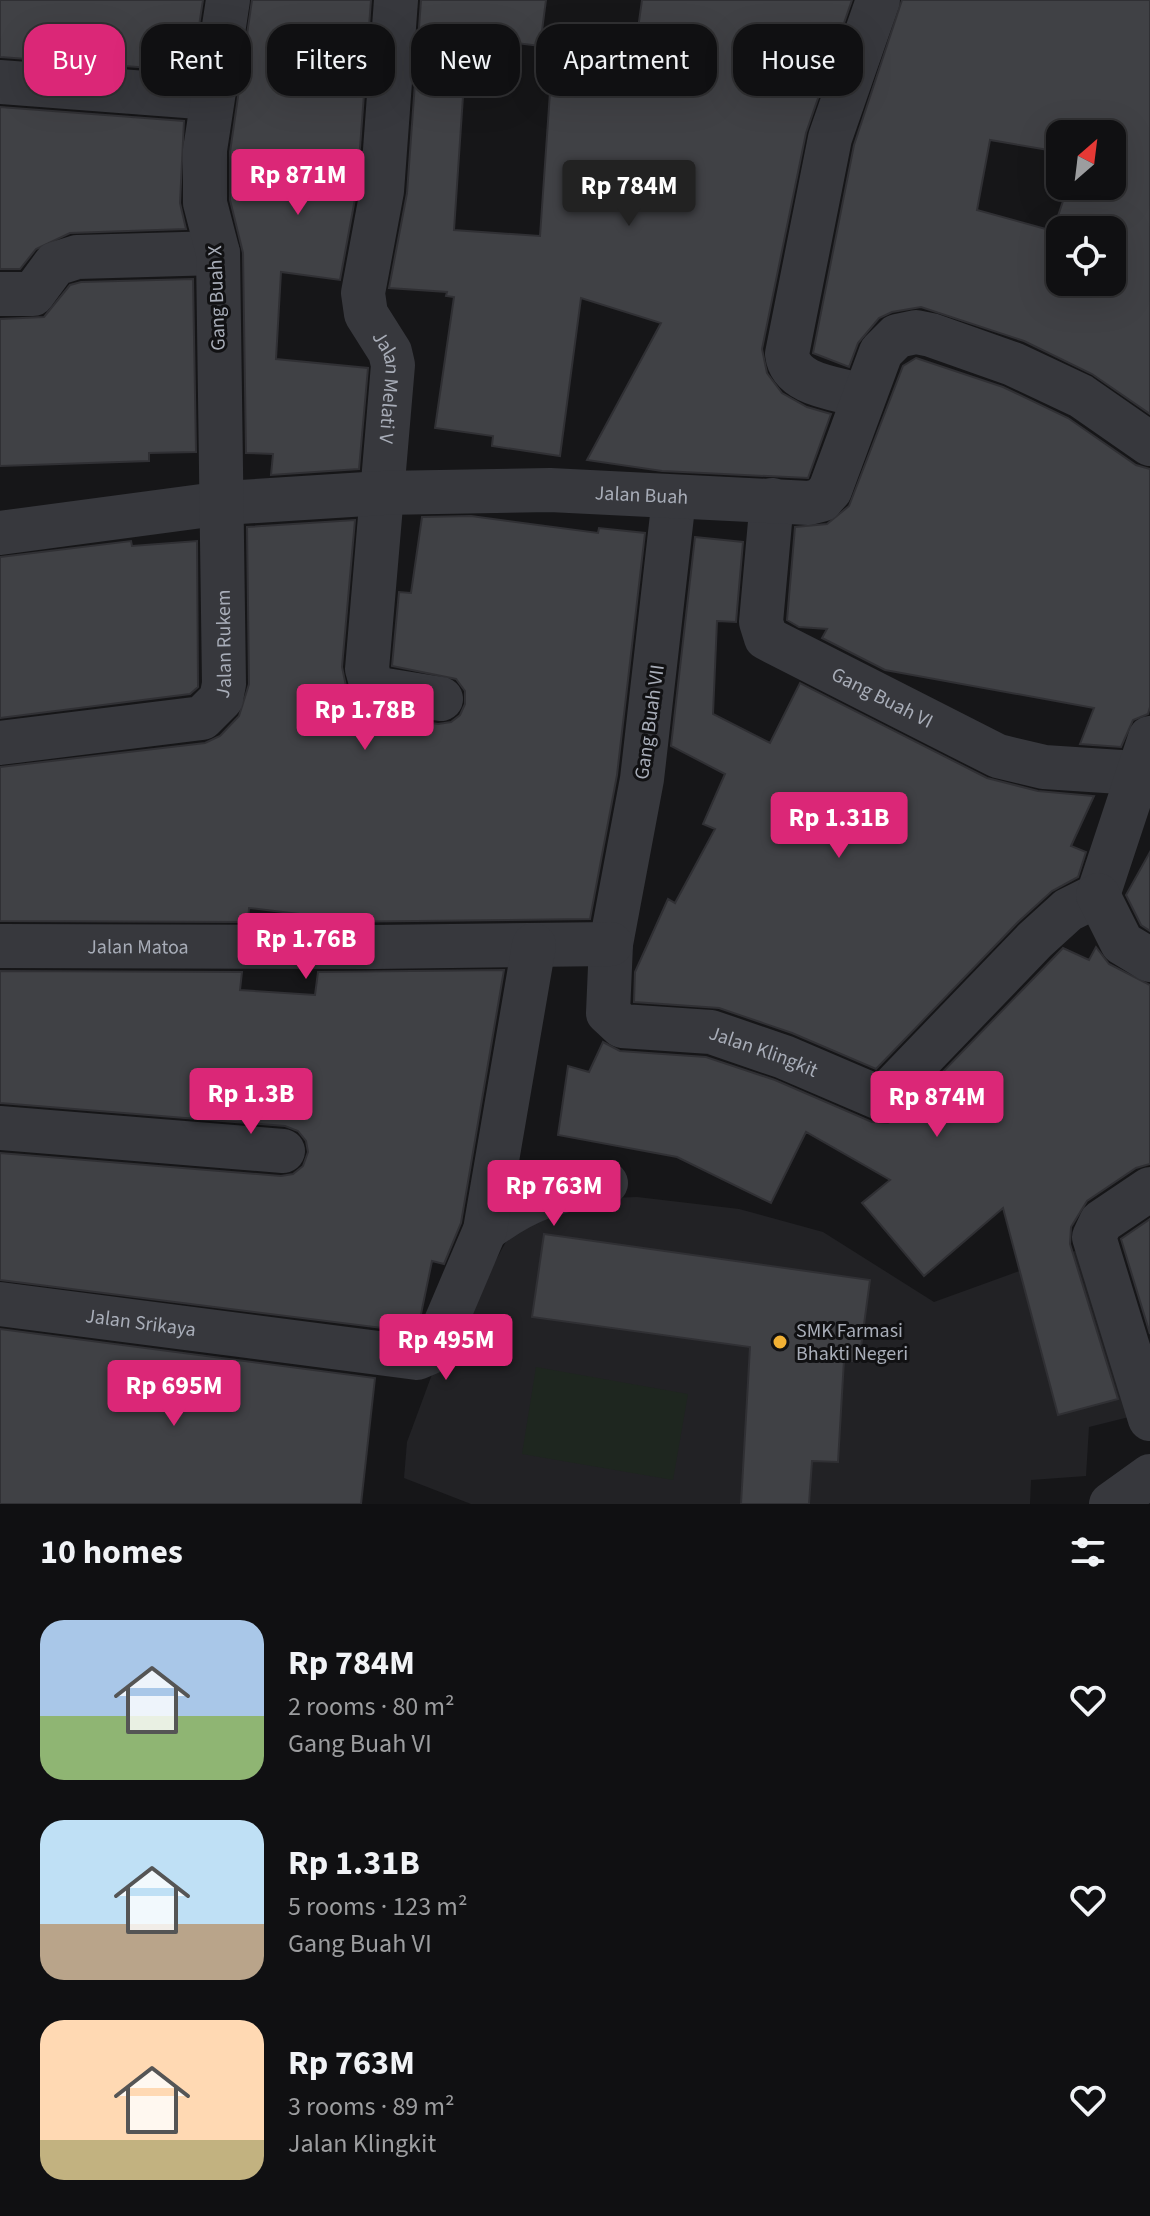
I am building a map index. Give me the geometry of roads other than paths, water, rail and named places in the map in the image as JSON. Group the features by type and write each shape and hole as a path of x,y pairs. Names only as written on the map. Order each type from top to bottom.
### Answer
{"street":[{"name":"Gang Buah X","path":"224,503 218,383 218,253 205,203 205,150 228,0"},
{"name":"Jalan Melati V","path":"396,0 382,191 363,293 366,314 390,352 393,365 367,658 369,678 379,689 441,699"},
{"path":"863,396 799,377 789,366 787,354 830,138 878,0"},
{"path":"0,82 212,98"},
{"path":"0,294 33,294 55,264 77,257 218,253"},
{"name":"Jalan Buah","path":"0,533 224,503 382,493 550,490 809,503 826,496 863,396 886,345 897,336 916,332 1013,364 1081,396 1150,444"},
{"name":"Gang Buah VII","path":"611,944 644,764 674,498"},
{"name":"Gang Buah VI","path":"772,500 761,622 766,638 998,756 1044,767 1143,756"},
{"name":"Jalan Rukem","path":"0,743 191,720 202,718 213,709 221,699 224,684 224,503"},
{"path":"1143,756 1098,895 1122,943 1150,960"},
{"name":"Jalan Klingkit","path":"611,944 608,1013 613,1021 622,1026 711,1032 784,1057 882,1099 1035,940 1068,910 1098,895"},
{"name":"Jalan Matoa","path":"0,946 611,944"},
{"name":"Jalan Srikaya","path":"0,1304 417,1358 429,1353 437,1343 485,1230 534,945"},
{"path":"0,1128 283,1151"},
{"path":"485,1230 528,1201 561,1189 606,1183"},
{"path":"1150,1189 1101,1222 1094,1237 1150,1419"},
{"path":"1111,1504 1150,1476"}],"place":[{"name":"SMK Farmasi Bhakti Negeri","path":"780,1342"}]}
